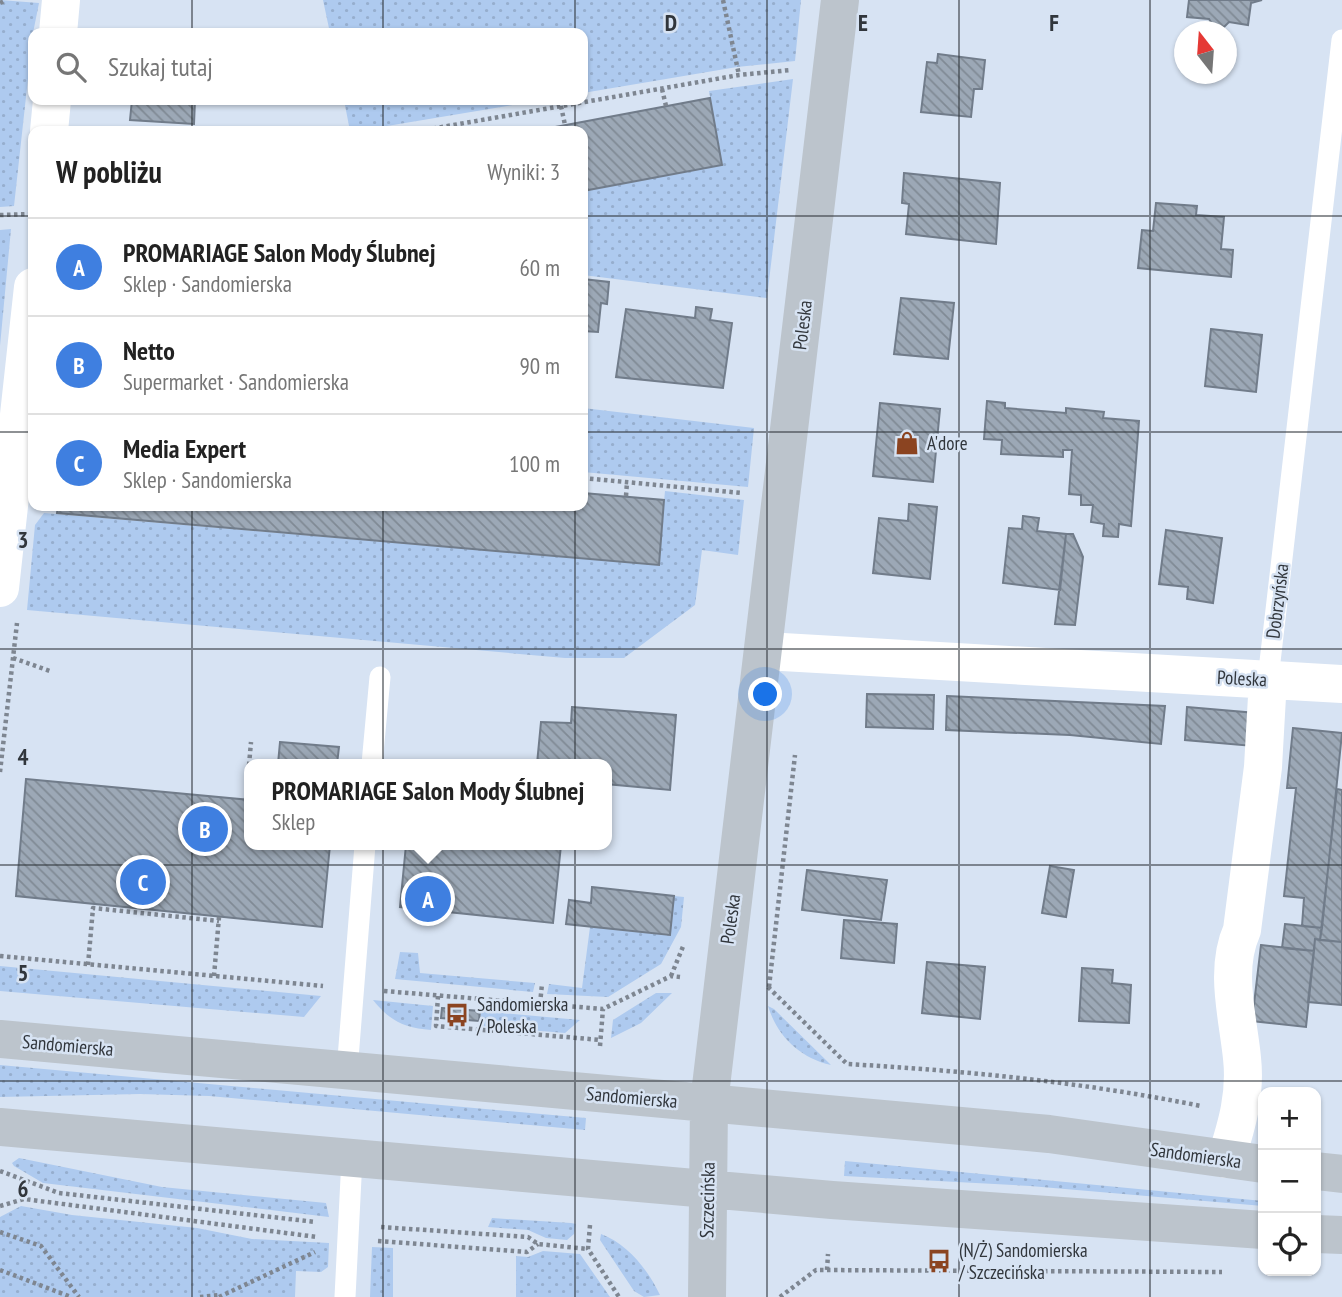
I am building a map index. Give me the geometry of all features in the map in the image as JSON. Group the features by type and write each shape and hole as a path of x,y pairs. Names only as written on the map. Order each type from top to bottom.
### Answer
{"street":[{"path":"58,28 61,0"},
{"name":"Poleska","path":"709,1104 765,651 840,0"},
{"path":"49,126 52,105"},
{"path":"0,588 28,333"},
{"name":"Poleska","path":"765,651 1342,684"},
{"name":"Dobrzyńska","path":"1226,1159 1241,1114 1243,1059 1234,1014 1236,944 1242,930 1261,781 1268,679"},
{"name":"Sandomierska","path":"0,1039 1049,1134 1258,1163"},
{"name":"Szczecińska","path":"707,1297 709,1104"},
{"path":"0,1127 707,1189 1258,1230"},
{"path":"1321,1172 1342,1174"},
{"path":"1321,1234 1342,1235"}],"lane":[{"name":"Dobrzyńska","path":"1268,679 1342,40"},
{"path":"372,759 380,677"},
{"path":"347,1071 365,850"},
{"path":"345,1297 352,1158"}],"path":[{"path":"0,3 6,0"},
{"path":"723,0 739,75"},
{"path":"588,101 739,75 797,69"},
{"path":"662,89 666,106"},
{"path":"464,126 567,105"},
{"path":"561,106 565,125"},
{"path":"0,215 28,214"},
{"path":"588,478 751,494"},
{"path":"626,496 627,482"},
{"path":"13,658 50,671"},
{"path":"0,706 7,707"},
{"path":"250,759 251,742"},
{"path":"88,965 93,908 219,919 214,976"},
{"path":"0,957 603,1009 671,976 680,977"},
{"path":"540,1004 542,984"},
{"path":"769,987 847,1066 986,1072 1109,1088 1241,1114"},
{"path":"438,996 436,1026 600,1043 603,1009"},
{"path":"0,1171 59,1193 527,1252 538,1244"},
{"path":"0,1206 24,1199 195,1220 255,1231 324,1237 347,1231 528,1237 538,1244 588,1249"},
{"path":"590,1225 588,1249 619,1297"},
{"path":"0,1232 41,1245 79,1297"},
{"path":"200,1297 220,1296 321,1249 324,1237"},
{"path":"827,1270 828,1254"},
{"path":"0,1270 71,1297"},
{"path":"780,1297 816,1270 1233,1272"}],"shaded area":[{"path":"0,0 39,3 34,28 28,28 28,79 14,206 0,207"},
{"path":"323,0 801,0 795,61 737,67 588,92 588,28 329,28"},
{"path":"793,79 767,298 588,276 588,190 722,165 709,91"},
{"path":"345,105 513,105 387,126 349,126"},
{"path":"11,229 0,346 0,230"},
{"path":"588,409 754,428 748,487 588,472"},
{"path":"665,491 744,500 738,555 702,550 695,605 624,658 565,658 27,610 35,525 44,513 658,565"},
{"path":"674,896 684,897 681,927 661,964 608,997 547,994 549,984 582,988 590,927 670,935"},
{"path":"400,952 418,953 420,973 535,983 533,992 395,979"},
{"path":"0,966 321,996 304,1017 0,991"},
{"path":"656,993 672,993 641,1023 611,1038 613,1020"},
{"path":"373,1000 433,1006 431,1030 398,1022"},
{"path":"768,1006 831,1065 809,1057 791,1044 777,1027"},
{"path":"480,1011 580,1020 565,1033 482,1026"},
{"path":"0,1065 586,1118 585,1130 209,1096 140,1094 0,1097"},
{"path":"19,1158 162,1187 326,1203 329,1217 43,1183 14,1166 12,1163"},
{"path":"845,1161 1258,1201 1258,1206 1030,1186 844,1176"},
{"path":"21,1206 72,1215 197,1228 252,1239 329,1243 328,1267 321,1272 296,1271 295,1297 0,1297 0,1217"},
{"path":"492,1218 576,1224 574,1234 567,1240 546,1238 528,1230 488,1227"},
{"path":"601,1234 620,1244 636,1259 650,1276 660,1295 644,1297 634,1291 600,1240"},
{"path":"372,1247 393,1248 393,1297 370,1297"},
{"path":"543,1251 580,1254 610,1297 516,1297 516,1256 528,1257"}],"building":[{"path":"1189,0 1262,0 1251,3 1248,25 1237,23 1237,21 1210,21 1187,17"},
{"path":"938,54 985,60 982,89 974,89 971,117 921,112 927,62 937,63"},
{"path":"710,98 722,165 588,190 588,126 561,126"},
{"path":"132,105 195,105 194,124 130,120"},
{"path":"904,173 1000,183 996,244 906,234 909,204 902,203"},
{"path":"1156,203 1197,206 1196,215 1224,217 1221,249 1233,250 1231,277 1138,268 1142,230 1153,231"},
{"path":"588,280 609,282 607,304 601,303 598,332 588,331"},
{"path":"901,298 954,303 948,359 894,354"},
{"path":"696,307 712,309 710,320 732,323 723,388 616,377 626,309 695,318"},
{"path":"1211,329 1262,335 1256,392 1205,386"},
{"path":"987,401 1005,403 1005,408 1066,413 1066,408 1104,412 1103,418 1139,421 1131,526 1119,524 1118,537 1103,536 1104,524 1091,522 1093,505 1081,505 1081,495 1069,494 1072,450 1063,450 1063,457 1001,454 1002,440 984,439"},
{"name":"A'dore","path":"880,403 940,409 933,482 873,476"},
{"path":"588,493 664,500 659,565 57,513 588,511"},
{"path":"909,504 937,507 930,579 873,573 879,518 908,521"},
{"path":"1023,516 1039,518 1037,531 1066,534 1060,590 1003,583 1009,528 1022,529"},
{"path":"1166,530 1222,538 1213,603 1187,599 1188,587 1159,584"},
{"path":"1066,534 1073,534 1083,557 1075,625 1055,624"},
{"path":"867,694 934,695 933,729 866,727"},
{"path":"947,696 1165,706 1161,744 1070,735 946,730"},
{"path":"572,707 676,715 670,790 612,785 612,759 537,759 541,722 571,723"},
{"path":"1187,707 1256,713 1253,746 1185,740"},
{"path":"1293,728 1342,733 1322,928 1302,926 1304,898 1284,896 1296,788 1287,788"},
{"path":"280,742 339,747 338,759 278,759"},
{"path":"26,779 244,799 244,850 330,850 322,927 16,896"},
{"path":"1337,789 1342,790 1342,942 1320,940"},
{"path":"406,850 560,850 553,923 400,907"},
{"path":"1050,866 1074,870 1066,917 1042,913"},
{"path":"807,870 887,880 881,920 802,910"},
{"path":"592,887 674,896 670,935 566,924 569,900 591,903"},
{"path":"844,920 897,924 894,963 841,958"},
{"path":"1285,924 1322,928 1320,940 1315,939 1314,951 1282,948"},
{"path":"1315,939 1342,942 1342,1005 1308,1002"},
{"path":"1261,945 1314,951 1306,1027 1252,1021"},
{"path":"927,962 985,967 980,1019 922,1013"},
{"path":"1082,968 1113,970 1112,983 1131,985 1129,1023 1079,1021"},
{"path":"442,1008 480,1011 479,1021 441,1018"}],"place":[{"name":"A'dore","path":"907,443"},
{"name":"Netto","path":"205,829"},
{"name":"Media Expert","path":"143,882"},
{"name":"PROMARIAGE Salon Mody Ślubnej","path":"428,899"},
{"name":"Sandomierska / Poleska","path":"457,1015"},
{"name":"(N/Ż) Sandomierska / Szczecińska","path":"939,1261"}]}
